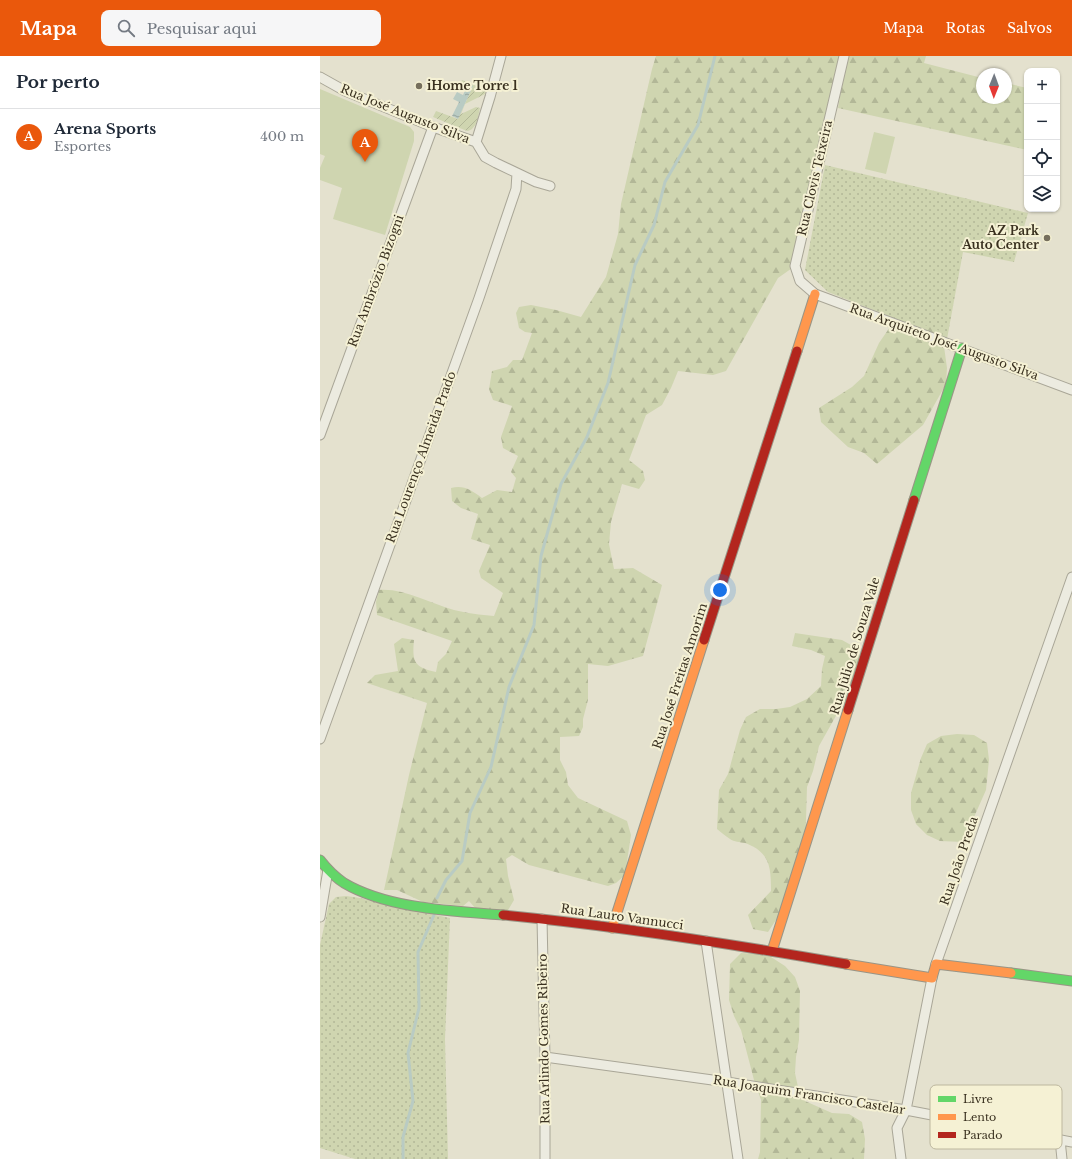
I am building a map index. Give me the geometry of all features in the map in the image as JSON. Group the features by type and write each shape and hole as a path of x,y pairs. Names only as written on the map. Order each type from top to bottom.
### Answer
{"street":[{"path":"476,142 501,56"},
{"name":"Rua Clovis Teixeira","path":"815,294 800,281 794,266 844,56"},
{"name":"Rua José Augusto Silva","path":"320,77 345,92 476,142 486,157 517,173 550,186"},
{"name":"Rua Ambrózio Bizogni","path":"320,435 434,127"},
{"name":"Rua Lourenço Almeida Prado","path":"320,739 479,298 516,189 517,173"},
{"name":"Rua Arquiteto José Augusto Silva","path":"815,294 1072,390"},
{"name":"Rua José Freitas Amorim","path":"612,928 815,294"},
{"name":"Rua Jùlio de Souza Vale","path":"772,951 962,348"},
{"name":"Rua João Preda","path":"901,1159 897,1128 906,1110 936,964 1072,577"},
{"name":"Rua Lauro Vannucci","path":"320,860 328,870 344,883 374,897 395,903 456,911 542,919 706,941 932,978"},
{"path":"320,917 328,870"},
{"name":"Rua Arlindo Gomes Ribeiro","path":"542,919 545,1057 545,1159"},
{"path":"706,941 738,1159"},
{"path":"936,964 1072,981"},
{"name":"Rua Joaquim Francisco Castelar","path":"545,1057 727,1082 930,1115"},
{"name":"Rua Joaquim Francisco Castelar","path":"1062,1140 1072,1142"},
{"path":"1061,1149 1062,1159"}],"green space":[{"path":"656,56 844,56 795,266 778,278 726,371 713,375 678,371 662,405 646,415 629,460 643,471 645,480 639,489 622,484 611,522 609,544 614,569 633,568 662,585 643,656 608,666 588,664 588,700 583,719 583,727 579,736 560,737 560,760 566,772 568,785 578,798 627,821 631,835 625,875 616,883 608,886 529,865 512,855 506,859 508,876 514,900 507,912 476,909 469,901 463,906 423,902 397,890 384,890 409,775 427,703 367,683 375,675 398,671 394,644 402,638 414,640 414,658 419,665 423,668 436,672 438,662 446,654 452,641 377,615 376,602 379,590 398,591 459,611 494,616 503,593 481,578 479,571 490,545 471,539 478,514 461,508 452,501 451,488 464,488 482,498 497,490 512,492 516,478 511,472 518,456 503,448 501,437 512,406 493,400 489,389 492,371 507,367 513,360 522,360 532,333 525,332 519,328 516,313 519,307 531,305 581,317 606,277 618,234 621,204"},
{"path":"849,56 926,56 924,63 976,76 976,104 1012,104 1012,84 1024,87 1024,149 838,108 845,67"},
{"path":"462,80 486,90 485,94 465,104 461,114 476,107 480,108 475,125 467,131 433,117 436,111 458,119 473,86 461,82"},
{"path":"320,89 410,127 414,132 414,141 385,235 333,219 342,188 320,180 320,168 325,156 320,154"},
{"path":"874,132 895,137 886,174 865,169"},
{"path":"825,165 1028,213 1014,262 963,252 947,339 828,292 805,270"},
{"path":"907,322 929,326 942,332 947,368 946,384 923,425 877,464 864,453 848,447 821,422 819,408 852,387 864,376 879,343 890,327"},
{"path":"795,633 842,640 858,649 860,662 860,682 837,714 819,746 813,771 807,787 805,853 784,908 768,932 753,929 748,915 771,891 767,861 760,851 745,843 726,837 717,829 719,790 728,774 740,730 746,717 760,709 790,707 807,699 821,686 822,669 825,656 811,650 792,646"},
{"path":"957,734 974,735 987,743 989,760 986,790 963,842 940,841 927,835 916,824 911,810 911,793 921,758 927,744 941,736"},
{"path":"346,896 450,918 445,1039 448,1159 355,1159 320,1148 320,945 329,904 336,897"},
{"path":"741,953 758,954 771,957 785,966 795,977 800,991 799,1040 795,1073 798,1087 805,1101 832,1113 849,1114 862,1122 865,1139 864,1159 758,1159 760,1152 761,1100 754,1080 741,1030 734,1016 729,1000 730,964"}],"water":[{"path":"468,84 473,86 458,119 452,116 459,102 453,99 457,92 463,95"}],"waterway":[{"path":"437,898 446,880 462,861 470,813 491,767 509,687 534,625 541,556 561,484 587,437 608,383 635,265 654,225 665,182 698,125 715,56"},
{"path":"403,1159 403,1137 413,1101 408,1053 419,1008 418,952 434,915"}],"traffic: fast":[{"path":"914,500 962,348"},
{"path":"320,860 331,873 344,883 361,892 380,898 442,910 503,915"},
{"path":"1011,973 1072,981"}],"traffic: slow":[{"path":"797,351 815,294"},
{"path":"612,928 704,640"},
{"path":"772,951 848,710"},
{"path":"846,964 932,978 936,964 1011,973"}],"traffic: jam":[{"path":"704,640 797,351"},
{"path":"848,710 914,500"},
{"path":"503,915 589,924 675,936 846,964"}],"place":[{"name":"iHome Torre 1","path":"419,86"},
{"name":"Arena Sports","path":"365,162"},
{"name":"AZ Park Auto Center","path":"1047,238"}]}
